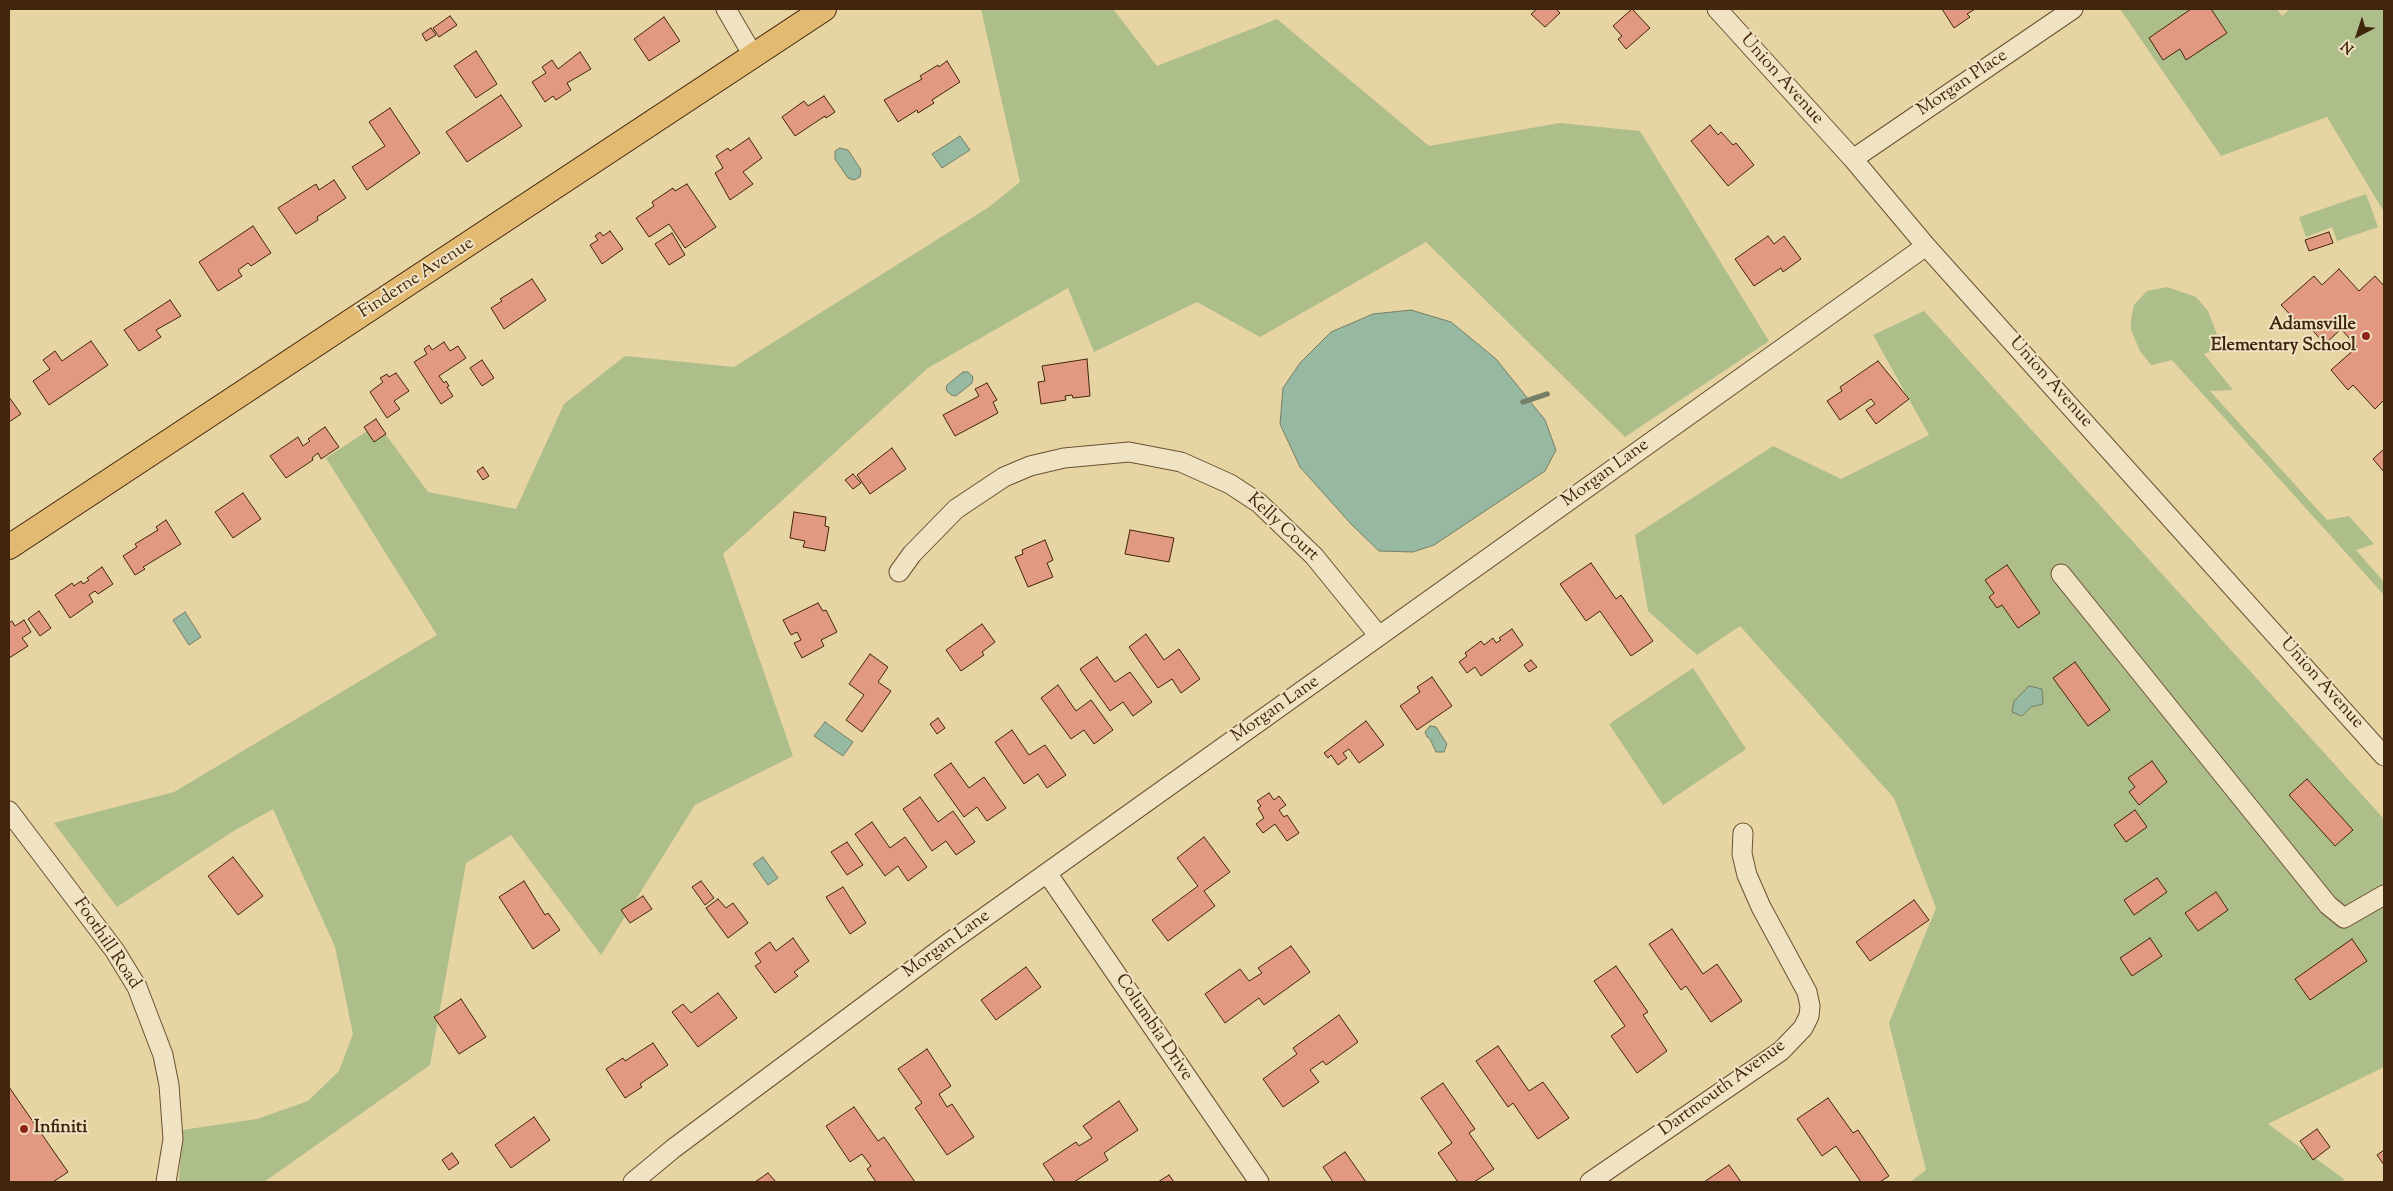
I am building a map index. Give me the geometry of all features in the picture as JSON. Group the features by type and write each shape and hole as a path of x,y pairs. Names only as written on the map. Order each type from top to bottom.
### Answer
{"main road":[{"name":"Finderne Avenue","path":"9,547 824,9"}],"street":[{"path":"726,9 754,57"},
{"name":"Union Avenue","path":"1717,9 1853,159 1926,246 2384,756"},
{"name":"Morgan Place","path":"1853,159 2073,9"},
{"name":"Morgan Lane","path":"633,1182 674,1148 950,942 1926,246"},
{"name":"Kelly Court","path":"899,572 912,554 956,509 1004,477 1030,466 1064,458 1129,452 1181,462 1230,484 1259,503 1314,556 1379,636"},
{"path":"2061,574 2328,905 2344,918 2384,895"},
{"name":"Foothill Road","path":"9,811 115,951 137,987 163,1055 169,1085 173,1139 166,1182"},
{"name":"Dartmouth Avenue","path":"1590,1182 1781,1051 1803,1028 1809,1016 1810,1006 1807,992 1761,907 1747,875 1742,854 1743,833"},
{"name":"Columbia Drive","path":"1047,873 1259,1182"}],"shaded area":[{"path":"981,9 1113,9 1157,66 1277,19 1429,146 1560,123 1640,131 1769,341 1625,437 1426,242 1260,337 1197,302 1094,352 1068,288 928,368 723,554 793,756 695,805 601,955 511,835 466,863 430,1065 264,1182 179,1182 182,1130 257,1119 308,1101 339,1071 353,1034 335,947 273,809 232,832 117,907 54,823 174,792 437,635 326,458 378,424 428,492 516,509 564,404 625,356 734,367 989,207 1020,182"},
{"path":"2120,9 2277,9 2282,16 2290,9 2384,9 2384,212 2327,117 2221,156"},
{"path":"960,136 970,150 942,168 932,154"},
{"path":"840,148 848,150 861,170 860,177 854,180 848,178 835,159 835,151"},
{"path":"2366,194 2378,227 2337,241 2332,227 2306,237 2299,217"},
{"path":"2167,287 2196,297 2208,311 2220,342 2218,349 2204,354 2233,390 2210,391 2327,520 2349,516 2374,544 2356,550 2384,582 2384,595 2172,360 2151,365 2140,351 2131,330 2134,305 2147,291"},
{"path":"1411,310 1451,322 1496,359 1545,420 1556,450 1545,471 1434,545 1413,552 1379,551 1352,525 1300,467 1280,424 1283,388 1300,363 1331,332 1373,314"},
{"path":"1924,311 2384,819 2384,1067 2268,1124 2344,1179 2343,1182 1910,1182 1926,1170 1889,1023 1936,908 1894,798 1740,626 1697,655 1648,611 1635,535 1773,446 1841,479 1929,435 1873,335"},
{"path":"963,372 968,372 973,377 972,383 956,396 951,395 946,390 947,385"},
{"path":"185,612 201,637 189,645 173,620"},
{"path":"1693,668 1746,749 1663,805 1609,724"},
{"path":"2029,686 2042,689 2043,704 2031,707 2022,716 2012,712 2014,701"},
{"path":"825,722 853,742 843,756 814,736"},
{"path":"1430,726 1436,727 1447,744 1444,752 1436,752 1430,739 1427,737 1425,732"},
{"path":"763,857 778,878 768,885 753,864"}],"building":[{"path":"1537,9 1556,9 1560,13 1545,27 1531,14"},
{"path":"1632,9 1650,28 1626,49 1618,39 1622,36 1613,26"},
{"path":"1942,9 1975,9 1967,14 1970,17 1954,28"},
{"path":"2191,9 2211,9 2227,33 2186,60 2180,49 2163,60 2149,38"},
{"path":"450,16 457,25 439,37 433,28"},
{"path":"664,17 680,41 649,61 634,39"},
{"path":"431,28 436,35 426,41 422,34"},
{"path":"476,51 497,84 476,98 454,66"},
{"path":"580,52 591,69 567,83 571,90 556,100 553,96 545,102 532,82 546,73 542,67 552,60 558,69"},
{"path":"947,61 960,82 932,100 934,103 918,113 917,110 898,122 884,100 922,79 920,76"},
{"path":"501,95 522,126 467,162 446,132"},
{"path":"824,96 835,112 826,118 825,116 795,136 782,117 804,101 808,106"},
{"path":"390,108 420,153 367,190 352,167 385,146 369,122"},
{"path":"1710,125 1718,135 1721,132 1733,145 1736,143 1754,165 1728,186 1691,141"},
{"path":"749,138 762,158 743,172 753,184 730,200 715,173 723,168 716,156 728,148 730,151"},
{"path":"334,180 346,198 317,217 318,220 296,234 278,208 316,184 319,190"},
{"path":"687,184 716,227 685,248 669,224 649,237 636,218 654,206 652,202 673,188 675,191"},
{"path":"253,226 271,253 251,266 248,263 238,270 242,276 218,291 199,262"},
{"path":"610,231 623,249 602,264 590,245 598,240 595,236 600,232 603,236"},
{"path":"2329,232 2333,243 2309,251 2305,240"},
{"path":"672,233 685,255 669,265 655,244"},
{"path":"1768,236 1774,244 1784,236 1801,259 1783,272 1781,268 1754,286 1735,259"},
{"name":"Adamsville Elementary School","path":"2339,269 2359,291 2375,276 2384,286 2384,400 2375,409 2353,385 2348,390 2331,370 2357,347 2341,329 2325,344 2304,321 2300,325 2281,305 2314,276 2322,285"},
{"path":"532,279 546,300 504,329 491,308 502,301 500,299"},
{"path":"170,300 181,316 156,330 161,337 139,351 124,330"},
{"path":"91,341 108,365 49,405 33,381 50,369 43,360 55,351 62,361"},
{"path":"444,342 450,351 458,346 466,358 439,376 444,383 446,381 449,386 447,387 453,396 441,404 414,362 427,354 424,349 429,345 432,350"},
{"path":"1087,359 1090,396 1073,398 1072,395 1065,396 1066,400 1041,404 1038,382 1045,381 1042,366"},
{"path":"482,360 494,378 482,386 470,368"},
{"path":"1878,361 1909,399 1876,424 1866,410 1875,404 1871,399 1840,420 1827,401 1842,391 1840,387"},
{"path":"396,373 409,391 394,401 400,409 387,418 370,392 383,382 380,378 387,374 389,377"},
{"path":"987,383 997,400 993,402 998,413 955,436 943,415 979,396 975,389"},
{"path":"9,397 21,414 9,422"},
{"path":"376,419 386,434 374,442 364,427"},
{"path":"325,427 339,447 321,459 318,453 312,458 313,460 286,478 270,456 298,437 303,446 310,441 308,439"},
{"path":"892,448 906,469 870,494 857,475"},
{"path":"2384,449 2384,472 2373,459"},
{"path":"483,467 489,476 483,480 477,471"},
{"path":"853,474 861,483 853,489 845,480"},
{"path":"243,493 261,519 233,538 215,512"},
{"path":"794,512 826,517 825,526 829,527 825,551 803,547 805,541 790,538"},
{"path":"166,520 181,544 143,567 145,569 135,575 123,556 137,547 135,544 158,530 156,527"},
{"path":"1130,530 1174,538 1169,562 1125,554"},
{"path":"1045,540 1053,560 1047,563 1053,577 1028,587 1015,557 1023,554 1022,550"},
{"path":"1591,563 1616,599 1621,595 1653,641 1631,656 1600,611 1586,621 1560,584"},
{"path":"2007,565 2040,613 2018,628 2002,605 1997,608 1989,597 1994,593 1985,580"},
{"path":"102,567 113,584 98,594 95,591 89,595 93,602 70,618 55,595 72,583 74,586 81,581 83,584 89,580 87,578"},
{"path":"818,603 823,611 826,610 837,632 821,640 824,646 802,658 794,643 801,640 797,632 791,635 783,620"},
{"path":"39,611 51,628 40,636 28,619"},
{"path":"24,620 31,632 22,638 28,646 9,658 9,623 12,621 15,626"},
{"path":"982,624 995,642 982,652 984,655 961,671 946,650"},
{"path":"1512,629 1523,645 1481,676 1475,667 1467,673 1459,662 1467,656 1465,653 1481,641 1484,645 1493,638 1496,643 1501,640 1499,638"},
{"path":"1146,634 1164,660 1179,649 1200,679 1181,693 1172,679 1158,688 1129,647"},
{"path":"870,654 888,667 878,682 891,691 862,732 846,720 864,695 849,684"},
{"path":"1097,657 1115,682 1130,672 1152,702 1133,716 1123,702 1110,711 1080,669"},
{"path":"1531,660 1537,667 1529,672 1524,665"},
{"path":"2075,662 2110,710 2088,726 2053,678"},
{"path":"1432,677 1452,706 1417,730 1400,706 1420,692 1417,687"},
{"path":"1058,685 1076,711 1091,700 1113,730 1094,744 1084,730 1071,739 1041,698"},
{"path":"938,718 945,728 937,734 930,724"},
{"path":"1366,721 1384,745 1359,763 1349,749 1343,753 1347,758 1338,765 1331,755 1328,758 1324,753"},
{"path":"1012,730 1029,755 1045,745 1066,775 1047,788 1038,774 1024,784 995,742"},
{"path":"2152,761 2167,782 2139,805 2129,792 2135,787 2128,778"},
{"path":"951,763 969,788 984,777 1006,808 987,821 977,807 964,817 934,775"},
{"path":"2307,779 2353,830 2335,846 2289,795"},
{"path":"1269,793 1274,800 1279,796 1286,805 1279,810 1284,817 1287,815 1299,833 1287,841 1275,824 1263,833 1256,824 1264,818 1258,808 1261,806 1257,801"},
{"path":"920,797 938,822 953,811 975,842 956,855 946,841 932,851 903,809"},
{"path":"2135,810 2147,827 2126,842 2114,825"},
{"path":"872,822 890,848 905,837 927,867 908,881 898,866 885,876 855,834"},
{"path":"1204,837 1230,872 1204,891 1215,906 1168,941 1152,920 1198,886 1177,858"},
{"path":"847,842 863,865 847,875 831,852"},
{"path":"233,857 263,896 238,915 208,876"},
{"path":"2157,878 2167,892 2134,915 2124,900"},
{"path":"524,881 545,915 548,913 560,930 533,949 499,897"},
{"path":"701,881 714,898 705,905 692,887"},
{"path":"843,887 866,923 850,934 826,897"},
{"path":"2216,892 2228,910 2198,931 2185,913"},
{"path":"643,896 652,909 630,923 621,910"},
{"path":"718,899 726,908 733,903 748,923 728,938 706,908"},
{"path":"1914,900 1929,920 1870,961 1856,942"},
{"path":"1672,929 1703,974 1717,964 1742,1001 1711,1022 1686,986 1681,990 1649,944"},
{"path":"793,938 809,961 794,972 798,976 775,993 755,966 761,962 755,953 770,942 776,951"},
{"path":"2150,938 2162,956 2132,976 2120,958"},
{"path":"2352,939 2367,961 2310,1000 2295,979"},
{"path":"1291,946 1310,972 1264,1005 1259,998 1225,1023 1205,994 1240,969 1249,981 1262,973 1258,968"},
{"path":"1616,966 1648,1012 1643,1015 1667,1051 1637,1073 1611,1036 1625,1026 1594,981"},
{"path":"1026,967 1041,987 996,1020 981,1000"},
{"path":"718,993 737,1018 698,1047 672,1012 683,1004 691,1013"},
{"path":"461,999 486,1037 459,1054 434,1017"},
{"path":"1339,1015 1358,1042 1326,1065 1323,1061 1310,1070 1319,1082 1283,1107 1263,1079 1297,1054 1293,1048"},
{"path":"653,1043 668,1065 640,1084 642,1087 625,1098 606,1069 623,1058 625,1061"},
{"path":"1498,1046 1529,1091 1543,1082 1569,1118 1538,1139 1513,1103 1508,1107 1476,1061"},
{"path":"927,1049 951,1086 939,1094 947,1107 952,1104 974,1137 947,1155 915,1108 922,1103 898,1069"},
{"path":"1443,1083 1475,1129 1469,1133 1494,1169 1474,1182 1458,1182 1438,1153 1452,1143 1421,1098"},
{"name":"Infiniti","path":"9,1087 68,1172 53,1182 9,1182"},
{"path":"1828,1098 1853,1133 1858,1130 1889,1176 1880,1182 1861,1182 1836,1146 1822,1156 1797,1119"},
{"path":"1119,1101 1138,1130 1104,1153 1108,1160 1074,1182 1055,1182 1043,1164 1076,1142 1079,1146 1092,1138 1083,1126"},
{"path":"854,1107 878,1141 884,1137 915,1182 876,1182 867,1169 871,1166 862,1154 850,1162 826,1126"},
{"path":"534,1117 550,1140 511,1168 495,1145"},
{"path":"2317,1129 2330,1147 2313,1160 2300,1141"},
{"path":"2384,1150 2384,1165 2377,1155"},
{"path":"1345,1152 1366,1182 1333,1182 1323,1167"},
{"path":"452,1153 459,1163 449,1170 442,1160"},
{"path":"1729,1165 1741,1182 1704,1182"},
{"path":"768,1173 776,1182 755,1182"},
{"path":"1169,1175 1174,1182 1158,1182"}],"waterway":[{"path":"1523,402 1547,394"}],"place":[{"name":"Adamsville Elementary School","path":"2366,336"},
{"name":"Infiniti","path":"24,1129"}]}
